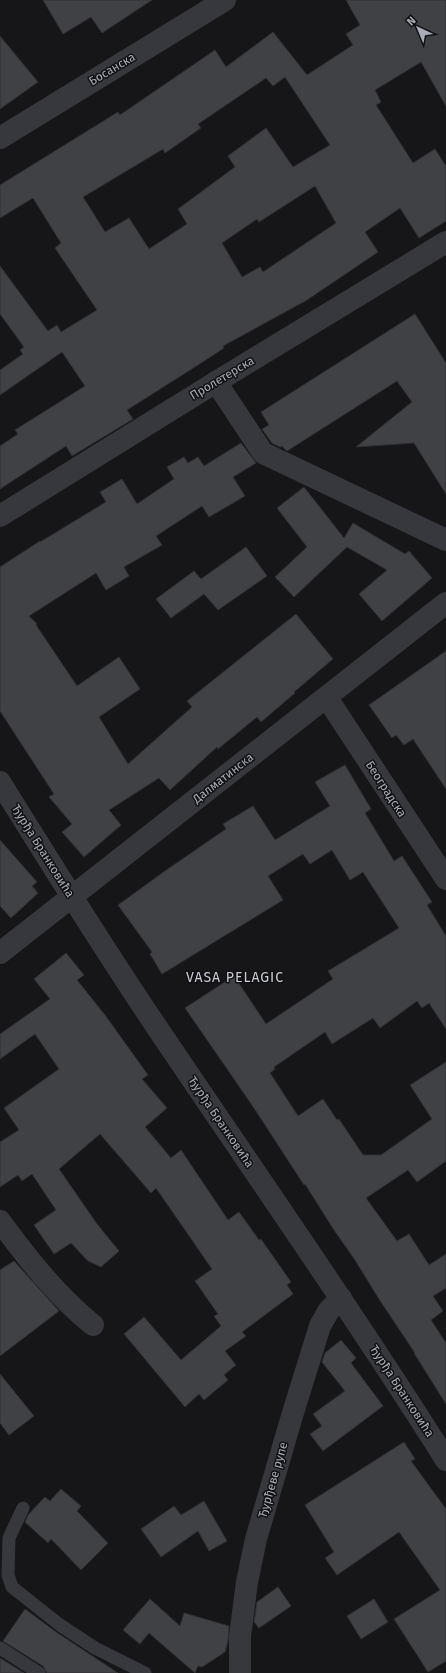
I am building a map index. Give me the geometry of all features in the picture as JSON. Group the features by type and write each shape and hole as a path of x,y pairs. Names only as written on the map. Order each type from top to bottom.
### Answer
{"street":[{"name":"Босанска","path":"0,138 225,0"},
{"name":"Пролетерска","path":"0,516 446,242"},
{"path":"216,382 263,453 446,540"},
{"name":"Далматинска","path":"0,953 71,896 327,698 446,603"},
{"name":"Београдска","path":"327,698 446,879"},
{"name":"Ђурђа Бранковића","path":"0,782 71,896 155,1024 341,1298 446,1460"},
{"path":"0,1221 26,1258 76,1311 93,1325"},
{"name":"Ђурђеве рупе","path":"240,1673 240,1636 247,1582 256,1539 320,1326 330,1310 341,1298"}],"lane":[{"path":"23,1508 9,1538 8,1575 12,1587 60,1625 95,1648 145,1673"},
{"path":"0,1648 39,1673"}],"building":[{"path":"43,0 152,0 102,33 91,17 63,34"},
{"path":"346,0 446,0 446,106 421,62 375,90 381,102 376,105 413,163 435,149 446,166 446,221 419,238 400,208 365,232 378,252 307,300 223,346 224,348 127,410 133,419 72,456 66,446 0,489 0,446 18,434 15,430 85,386 62,352 0,395 0,370 23,354 20,350 24,347 0,314 0,266 48,331 57,325 61,332 97,310 55,248 61,243 33,198 0,218 0,185 118,112 120,115 215,50 226,67 273,32 307,75 353,45 346,34 360,25","holes":["285,77 330,145 293,167 266,128 228,156 235,167 178,209 187,224 149,249 129,218 105,232 83,197 163,149 165,153 201,128 198,124 266,78 273,86","315,186 336,223 263,272 260,267 242,277 222,243 257,219 259,222"]},
{"path":"0,36 38,82 0,109"},
{"path":"415,314 446,363 446,494 414,443 356,447 412,402 397,381 287,451 282,446 280,447 272,443 262,429 269,425 261,412"},
{"path":"241,443 256,463 233,477 245,496 209,517 202,506 156,536 162,545 124,567 129,576 106,590 96,573 29,616 37,624 36,625 77,686 119,657 140,689 99,717 128,764 192,707 187,701 296,614 333,659 261,722 257,717 218,749 217,747 170,790 159,778 109,810 121,825 84,857 62,832 72,824 49,797 54,794 0,711 0,567 40,541 106,502 100,492 122,479 137,504 174,479 167,467 184,457 188,463 198,457 204,466"},
{"path":"304,487 344,538 353,523 405,554 409,551 432,578 382,621 359,594 387,570 347,547 294,597 275,577 307,547 277,508"},
{"path":"246,547 267,576 218,610 204,594 171,618 156,599 194,571 201,579"},
{"path":"446,651 446,789 413,739 404,745 396,735 392,738 369,705"},
{"path":"345,765 371,809 365,813 394,861 402,856 432,902 427,905 446,936 446,1029 429,1003 422,1008 417,1001 380,1028 373,1018 332,1044 325,1032 274,1067 275,1069 270,1073 298,1116 323,1099 337,1120 339,1119 363,1155 381,1155 432,1119 410,1085 446,1062 446,1161 417,1182 408,1170 366,1198 397,1241 409,1234 429,1265 446,1254 446,1288 433,1296 443,1311 431,1320 446,1343 446,1404 415,1353 305,1184 304,1185 254,1108 185,1008 234,976 266,1024 333,979 328,971 399,928 363,872 350,880 332,850 310,864 303,854 268,876 283,900 162,974 150,954 152,952 118,905 226,829 223,824 253,806 275,840 330,806 315,782"},
{"path":"0,840 37,882 32,886 38,893 11,918 0,906"},
{"path":"66,953 84,975 77,980 105,1015 148,1075 142,1079 167,1108 145,1127 171,1158 181,1150 228,1220 239,1212 259,1240 261,1239 291,1282 287,1285 293,1294 242,1332 246,1336 225,1351 236,1365 224,1375 228,1380 204,1400 199,1394 185,1407 124,1334 144,1317 181,1360 221,1326 214,1316 218,1314 195,1281 212,1269 156,1188 151,1193 100,1134 59,1169 97,1224 119,1251 101,1267 88,1261 71,1243 54,1254 34,1225 56,1210 32,1174 22,1181 18,1175 0,1187 0,1142 19,1130 4,1108 59,1069 35,1034 0,1059 0,1034 50,999 34,979"},
{"path":"14,1261 59,1311 0,1356 0,1270"},
{"path":"341,1340 356,1358 351,1363 383,1406 323,1451 310,1434 322,1426 313,1414 345,1391 322,1362 325,1353"},
{"path":"0,1374 34,1416 9,1435 0,1423"},
{"path":"404,1442 415,1459 411,1461 446,1509 446,1661 428,1672 394,1619 440,1590 399,1532 337,1575 325,1558 334,1552 305,1505"},
{"path":"61,1489 81,1506 77,1511 108,1543 81,1570 51,1539 48,1543 25,1522 28,1515 45,1497 50,1501"},
{"path":"204,1501 227,1541 209,1551 198,1531 161,1557 141,1529 174,1506 181,1515"},
{"path":"278,1587 291,1606 259,1628 254,1622 257,1602"},
{"path":"150,1599 180,1626 184,1613 229,1626 228,1641 225,1652 202,1667 198,1666 195,1673 149,1633 140,1644 123,1630"},
{"path":"374,1599 388,1622 361,1639 347,1616"},
{"path":"25,1609 56,1632 118,1673 47,1673 43,1666 3,1641"},
{"path":"0,1658 24,1673 0,1673"}],"district":[{"name":"VASA PELAGIC","path":"235,977"}]}
